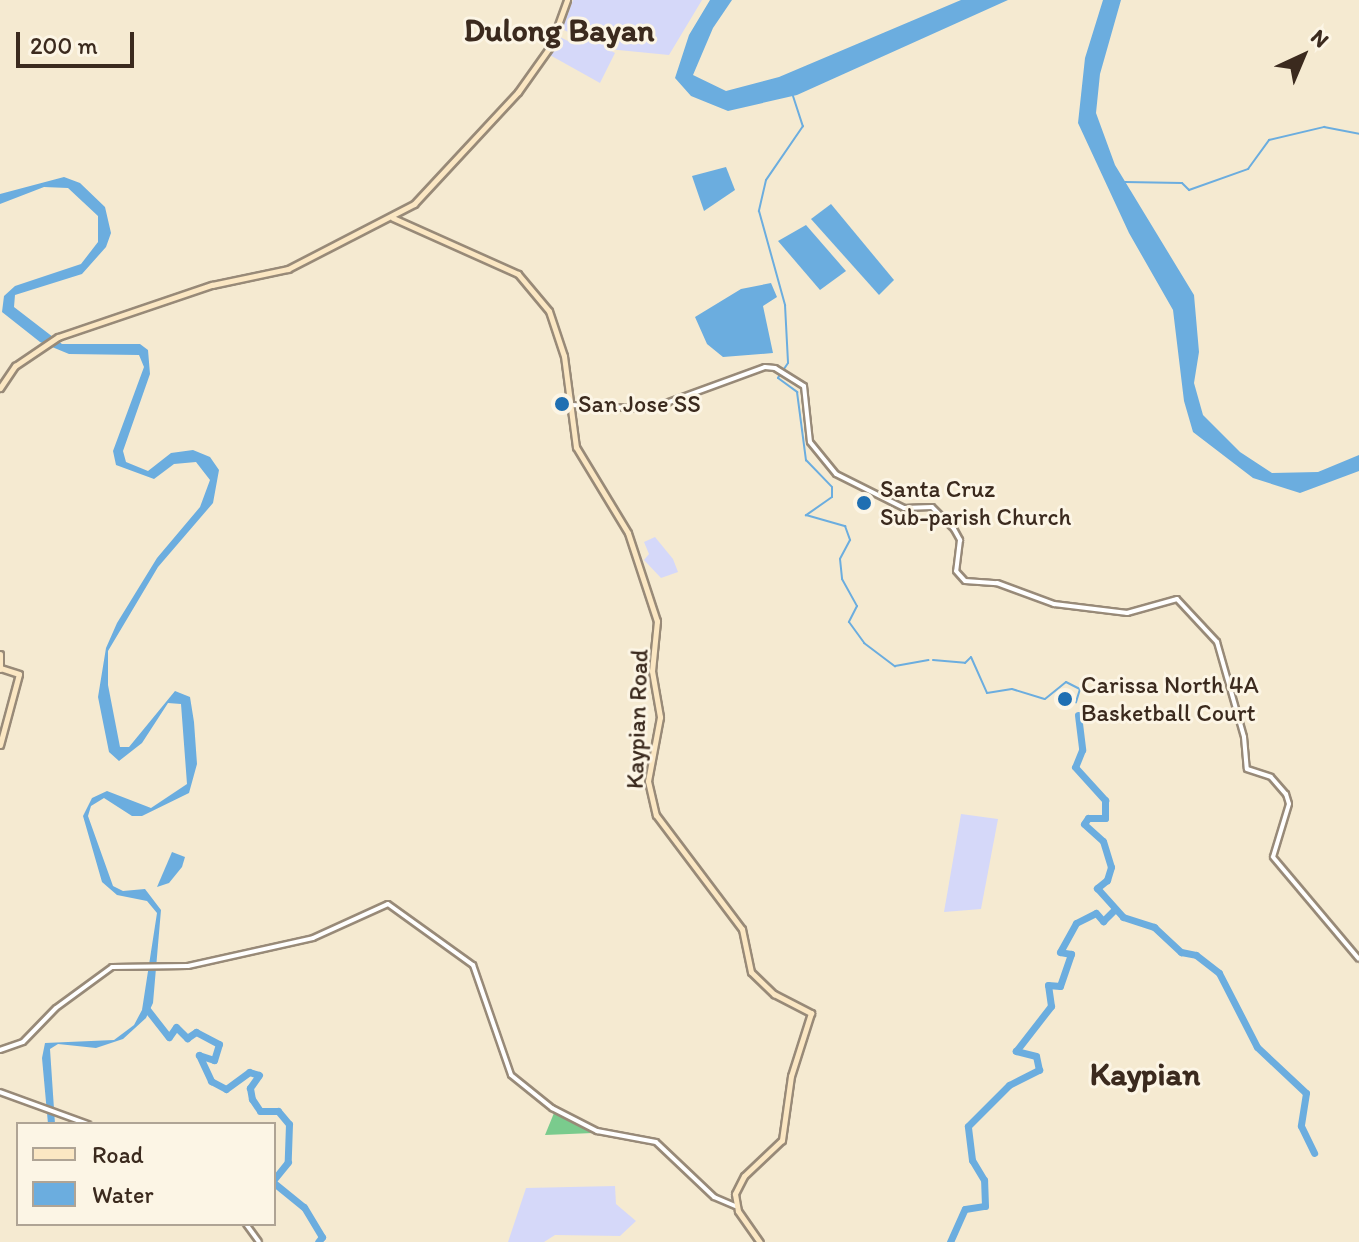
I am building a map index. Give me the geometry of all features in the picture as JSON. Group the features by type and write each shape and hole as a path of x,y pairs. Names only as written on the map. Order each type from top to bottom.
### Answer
{"main road":[{"path":"0,388 15,366 58,337 212,285 288,269 393,218 434,187 518,92 550,47 567,0"},
{"name":"Kaypian Road","path":"393,218 527,282 549,311 564,356 576,447 628,533 657,621 652,671 660,717 648,781 656,815 742,929 751,972 774,994 811,1013 791,1076 782,1140 739,1181 735,1206"},
{"path":"0,654 0,669 19,674 0,745"},
{"path":"735,1206 760,1242"}],"street":[{"path":"569,405 650,409 765,367 775,368 804,386 810,442 836,474 904,508 932,507 958,534 956,571 965,581 997,583 1054,604 1127,613 1177,599 1217,642 1244,737 1247,769 1271,777 1286,794 1289,804 1273,857 1359,959"},
{"path":"0,1050 23,1042 56,1008 108,969 164,968 313,938 388,904 473,965 511,1075 552,1108 597,1131 625,1141 656,1142 714,1197 735,1206"},
{"path":"0,1092 40,1110 82,1122"}],"shaded area":[{"path":"573,0 702,0 669,55 608,49 615,53 600,83 548,54 558,36 570,42 574,35 562,29"},
{"path":"655,537 673,559 678,572 661,578 644,560 649,554 644,542"},
{"path":"961,814 998,819 981,909 944,912"},
{"path":"615,1186 616,1204 636,1221 620,1236 555,1235 544,1242 508,1242 526,1188"}],"green space":[{"path":"554,1113 593,1133 545,1135"}],"water":[{"path":"710,0 732,0 713,28 693,75 726,91 779,77 961,0 1008,0 797,95 728,111 691,96 675,78 689,35"},
{"path":"1103,0 1121,0 1100,74 1096,113 1115,165 1194,295 1199,352 1194,383 1203,415 1240,452 1272,473 1318,472 1359,455 1359,471 1300,493 1253,478 1193,432 1184,401 1173,310 1129,233 1078,123 1085,58"},
{"path":"726,167 735,190 704,211 692,176"},
{"path":"64,177 80,183 105,207 111,233 106,247 82,274 15,295 14,307 62,344 140,344 148,350 150,374 123,451 126,462 148,471 171,453 193,450 210,457 219,470 213,503 158,567 108,651 108,685 120,747 129,747 175,691 190,697 194,722 197,764 189,793 142,816 132,816 104,798 91,806 88,816 113,886 123,891 145,889 161,910 153,1003 146,1018 123,1039 96,1048 58,1044 50,1049 55,1122 48,1122 42,1058 45,1043 114,1040 134,1025 142,1010 157,913 147,901 117,895 102,882 83,816 92,798 107,791 151,808 187,784 181,704 168,703 142,743 119,761 109,752 98,697 106,648 117,623 157,558 200,507 210,480 196,462 174,464 154,479 116,465 113,451 144,367 139,355 69,354 40,342 2,312 4,296 15,286 81,264 98,242 98,216 68,188 44,187 0,204 0,194"},
{"path":"831,204 894,280 879,295 811,219"},
{"path":"806,225 846,271 820,290 778,241"},
{"path":"771,283 777,297 763,306 773,353 723,357 707,344 695,317 741,289"},
{"path":"172,852 185,857 182,867 169,883 157,887"}],"waterway":[{"path":"793,96 803,126 766,180 759,211 785,305 788,363 778,378 797,392 806,460 832,487 832,497 806,515 845,526 850,540 840,559 842,579 857,606 849,622 864,643 895,666 928,660"},
{"path":"1125,182 1182,183 1189,190 1248,169 1269,140 1324,127 1359,134"},
{"path":"933,660 965,663 971,657 987,693 1012,689 1045,699 1066,682 1080,689 1076,702"},
{"path":"1078,715 1082,750 1075,767 1105,800 1105,818 1088,818 1084,824 1103,841 1111,867 1107,880 1097,888 1123,917 1154,927 1181,952 1196,955 1219,973 1257,1047 1306,1093 1301,1126 1314,1153"},
{"path":"950,1242 965,1209 985,1206 984,1180 972,1160 968,1126 1009,1085 1039,1070 1036,1056 1016,1051 1051,1006 1048,985 1060,986 1071,954 1060,952 1076,923 1096,913 1103,921 1114,910"},
{"path":"146,1008 169,1037 176,1027 187,1038 196,1032 219,1044 214,1060 199,1055 211,1081 226,1089 249,1072 259,1075 250,1088 252,1099 260,1111 278,1111 289,1124 288,1162 276,1177"},
{"path":"276,1185 304,1207 322,1237 318,1242"}],"place":[{"name":"San Jose SS","path":"562,404"},
{"name":"Santa Cruz Sub-parish Church","path":"864,503"},
{"name":"Carissa North 4A Basketball Court","path":"1065,699"}],"district":[{"name":"Dulong Bayan","path":"559,30"},
{"name":"Kaypian","path":"1145,1074"}]}
